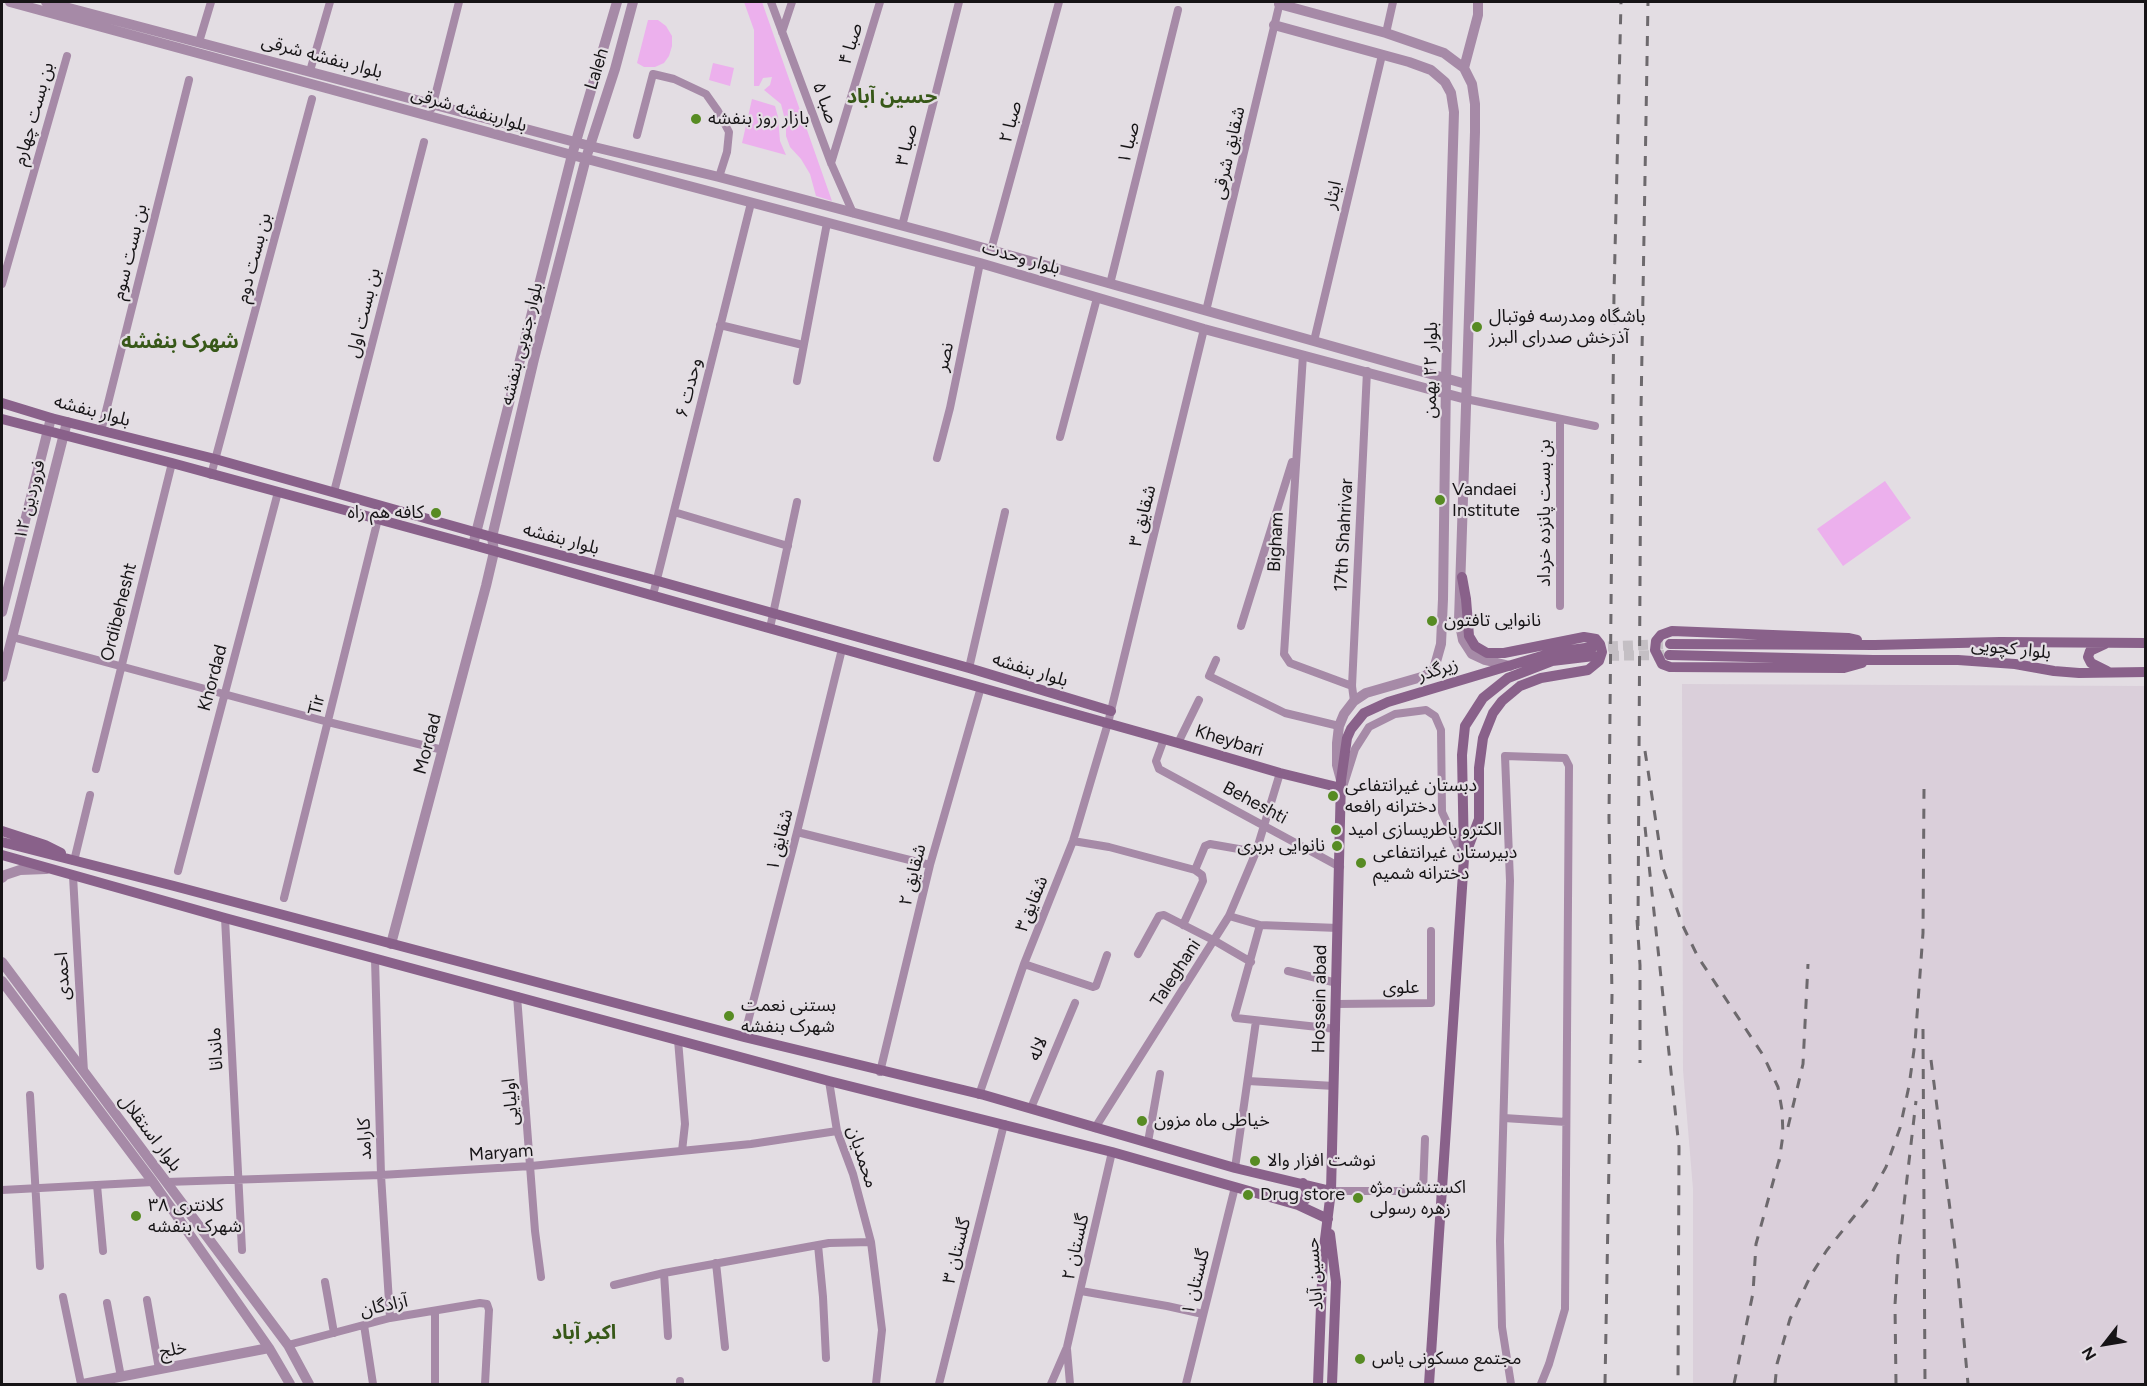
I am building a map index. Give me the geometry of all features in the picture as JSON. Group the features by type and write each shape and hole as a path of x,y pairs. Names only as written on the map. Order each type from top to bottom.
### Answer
{"main road":[{"name":"بلوار بنفشه","path":"2,403 658,581 969,668 1111,711"},
{"name":"بلوار بنفشه","path":"2,419 473,545 1108,723"},
{"path":"1430,1384 1464,858 1479,819 1479,768 1483,738 1493,713 1502,701 1520,686 1541,678 1588,670 1599,661 1602,652 1596,639 1584,637 1504,653 1487,653 1475,646 1469,636 1467,599 1462,577"},
{"path":"1873,660 1844,668 1670,667 1662,664 1655,650 1656,641 1660,635 1672,631 1848,638 1875,645"},
{"name":"بلوار کچویی","path":"1875,645 2000,642 2145,643"},
{"path":"2108,643 2090,651 2088,657 2091,663 2110,672"},
{"path":"1873,660 1669,649 1875,645"},
{"name":"زیرگذر","path":"1341,788 1347,738 1364,713 1388,702 1555,652 1594,652 1552,661 1508,678 1483,698 1465,726 1462,755 1464,858"},
{"name":"بلوار کچویی","path":"1873,660 1958,660 2015,664 2079,673 2145,672"},
{"path":"1033,703 1040,698 1037,689"},
{"path":"1055,709 1051,701 1059,696"},
{"name":"Kheybari","path":"1108,723 1280,773 1341,788"},
{"name":"Hossein abad","path":"1328,1219 1331,1191 1336,1029 1341,788"},
{"path":"2,831 45,844 74,861"},
{"path":"2,842 880,1072 982,1104 999,1123 1112,1152 1298,1205 1328,1219"},
{"path":"2,855 375,959 829,1081 982,1104 1002,1100 1235,1168 1331,1191"},
{"path":"623,1024 631,1017 631,1011 627,1006"},
{"path":"651,1032 646,1021 655,1014"},
{"path":"999,1123 992,1111 994,1105 1002,1100"},
{"path":"1298,1205 1305,1200 1307,1191 1303,1183"},
{"name":"حسین آباد","path":"1318,1384 1323,1255 1328,1219"},
{"name":"حسین آباد","path":"1328,1219 1336,1282 1332,1384"}],"street":[{"name":"بلوار بنفشه شرقی","path":"10,2 76,15 309,76 433,103 590,146"},
{"name":"بلوار بنفشه شرقی","path":"46,2 76,15"},
{"path":"193,44 211,2"},
{"path":"309,76 330,2"},
{"path":"429,116 459,2"},
{"path":"572,155 617,2"},
{"name":"Laleh","path":"590,146 615,69 633,2"},
{"name":"صبا ۵","path":"771,2 831,163 853,213"},
{"path":"782,32 792,2"},
{"name":"صبا ۴","path":"831,163 879,2"},
{"name":"صبا ۳","path":"902,226 959,2"},
{"name":"صبا ۲","path":"991,250 1059,2"},
{"path":"1386,33 1394,2"},
{"path":"1280,3 1386,33 1444,53 1464,68 1478,15 1478,2"},
{"name":"شقایق شرقی","path":"1206,311 1280,3"},
{"name":"صبا ۱","path":"1110,284 1178,10"},
{"name":"بلوار ۲۲ بهمن","path":"1274,25 1431,70 1445,82 1451,93 1454,112 1441,644 1434,669 1425,676 1366,693 1354,700"},
{"name":"بن بست چهارم","path":"2,284 67,56"},
{"name":"ایثار","path":"1314,341 1382,56"},
{"name":"بلوار ۲۲ بهمن","path":"1464,68 1472,84 1475,104 1459,620 1463,640 1472,654 1509,666"},
{"path":"637,135 653,74 674,79 706,94 729,132 727,152 719,177"},
{"name":"بلواربنفشه شرقی","path":"309,76 429,116 586,158"},
{"name":"بن بست سوم","path":"101,431 189,80"},
{"name":"بن بست دوم","path":"211,475 312,99"},
{"name":"بن بست اول","path":"334,492 424,142"},
{"path":"586,158 590,146"},
{"name":"بلوار وحدت","path":"590,146 719,177 1014,256 1466,384"},
{"name":"بلوار جنوبی بنفشه","path":"473,545 572,155"},
{"name":"بلوار وحدت","path":"586,158 980,263 1204,329 1466,399"},
{"name":"بلوار جنوبی بنفشه","path":"492,537 534,359 586,158"},
{"name":"وحدت ۶","path":"653,595 750,202"},
{"path":"796,381 827,223"},
{"path":"1009,271 1014,256"},
{"name":"نصر","path":"937,458 950,408 980,263"},
{"path":"1060,437 1097,298"},
{"path":"720,325 804,345"},
{"name":"شقایق ۳","path":"1108,723 1204,329"},
{"name":"Bigham","path":"1303,355 1284,654 1290,663 1352,686"},
{"name":"17th Shahrivar","path":"1354,700 1352,686 1367,372"},
{"path":"1419,387 1426,381 1422,372"},
{"path":"1466,399 1595,426"},
{"name":"فروردین ۱۲","path":"2,612 51,418"},
{"name":"بن بست پانزده خرداد","path":"1560,420 1560,606"},
{"name":"فروردین ۱۲","path":"2,677 67,422"},
{"path":"44,444 54,443 60,450"},
{"path":"1241,626 1296,448"},
{"name":"Ordibehesht","path":"96,769 172,463"},
{"name":"Khordad","path":"178,871 278,492"},
{"path":"770,628 797,502"},
{"path":"674,512 788,546"},
{"path":"969,668 1005,512"},
{"name":"Tir","path":"284,898 378,519"},
{"path":"492,537 494,552"},
{"path":"1444,543 1462,544"},
{"name":"Mordad","path":"391,944 494,552"},
{"path":"12,636 224,695 443,750"},
{"name":"شقایق ۱","path":"744,1037 842,649"},
{"path":"1216,660 1209,676 1285,713 1339,726"},
{"name":"شقایق ۲","path":"880,1072 930,865 981,687"},
{"path":"1178,743 1198,700"},
{"path":"1341,788 1336,765 1339,726 1354,700"},
{"path":"1341,788 1355,749 1369,727 1395,714 1426,710 1435,716 1441,730 1442,812 1464,858"},
{"name":"شقایق۳","path":"982,1104 1024,964 1073,841 1108,723"},
{"name":"Beheshti","path":"1164,739 1156,765 1159,769 1340,867"},
{"path":"1511,1384 1502,1327 1500,1242 1510,881 1505,756 1565,758 1569,766 1565,1309 1541,1384"},
{"name":"Taleghani","path":"1095,1128 1229,916 1256,852 1280,773"},
{"path":"74,861 90,795"},
{"path":"797,832 930,865"},
{"path":"1073,841 1109,847 1194,870 1202,875 1203,881 1183,925"},
{"path":"1194,870 1207,844 1256,852"},
{"path":"2,878 20,870 46,869"},
{"name":"احمدی","path":"73,876 84,1074"},
{"path":"1138,954 1161,915 1215,941 1251,962"},
{"path":"1229,916 1260,925 1338,928"},
{"name":"ماندانا","path":"225,918 242,1250"},
{"path":"1260,925 1236,1018 1336,1029"},
{"name":"علوی","path":"1336,1004 1431,1003 1431,931"},
{"path":"1024,964 1093,987 1096,986 1107,955"},
{"name":"کارامد","path":"375,959 381,1176 390,1318"},
{"name":"بلوار استقلال","path":"2,962 288,1345 309,1384"},
{"path":"1288,971 1337,983"},
{"name":"بلوار استقلال","path":"2,981 153,1182 269,1348 290,1384"},
{"name":"اولیایی","path":"517,996 535,1230 541,1276"},
{"name":"لاله","path":"1031,1108 1075,1004"},
{"path":"1235,1168 1256,1021"},
{"path":"678,1040 685,1124 682,1151"},
{"path":"1148,1142 1160,1074"},
{"name":"محمدیان","path":"829,1081 837,1131 853,1174 871,1242 882,1330 876,1384"},
{"path":"1248,1081 1334,1086"},
{"path":"30,1095 40,1266"},
{"path":"1504,1118 1566,1122"},
{"name":"گلستان ۳","path":"939,1384 999,1123"},
{"name":"Maryam","path":"166,1182 381,1176 531,1166 682,1151 837,1131"},
{"path":"1331,1191 1423,1191 1425,1139"},
{"name":"گلستان ۲","path":"1051,1384 1067,1347 1112,1152"},
{"path":"2,1190 166,1182"},
{"path":"97,1185 103,1251"},
{"name":"گلستان ۱","path":"1186,1384 1235,1187"},
{"path":"614,1285 663,1273 829,1243 871,1242"},
{"path":"818,1245 824,1297 826,1358"},
{"path":"716,1263 725,1347"},
{"path":"663,1273 668,1336"},
{"path":"325,1282 334,1333"},
{"path":"1081,1291 1203,1314"},
{"path":"63,1298 82,1384"},
{"path":"147,1300 159,1370"},
{"path":"107,1303 121,1377"},
{"name":"آزادگان","path":"288,1345 390,1318 480,1303 487,1304 489,1310 485,1384"},
{"path":"435,1312 435,1384"},
{"path":"364,1325 373,1384"},
{"name":"گلستان ۲","path":"1067,1347 1070,1384"},
{"name":"خلج","path":"82,1384 269,1348"}],"shaded area":[{"path":"744,2 762,2 832,201 816,196 810,174 790,147 781,104 764,90 770,85 772,77 763,78 759,86 754,86 754,30"},
{"path":"648,20 658,20 666,26 672,36 669,56 664,63 655,67 644,67 637,63"},
{"path":"713,63 734,68 730,86 709,80"},
{"path":"752,99 775,106 780,141 786,155 742,143"},
{"path":"1885,481 1911,518 1843,566 1817,529"},
{"path":"1682,684 2145,686 2145,1384 1693,1384 1693,1189 1683,1070"}],"tunnel":[{"path":"1593,647 1670,644"},
{"path":"1594,656 1666,655"}],"railway":[{"path":"1605,1384 1612,995 1609,818 1614,293 1621,2"},
{"path":"1638,926 1641,410 1648,2"},
{"path":"1645,751 1663,868 1682,924 1698,957 1763,1055 1778,1087 1783,1135 1779,1162"},
{"path":"1775,1384 1777,1364 1790,1319 1811,1275 1827,1250 1869,1198 1886,1167 1900,1128 1915,1043 1923,933 1924,789"},
{"path":"1645,827 1679,1147 1678,1384"},
{"path":"1637,920 1640,965 1640,1063"},
{"path":"1788,1127 1803,1064 1808,964"},
{"path":"1923,1029 1925,1384"},
{"path":"1931,1060 1957,1264 1968,1384"},
{"path":"1896,1384 1895,1305 1898,1256 1916,1101"},
{"path":"1734,1384 1753,1293 1756,1244 1781,1153"}],"place":[{"name":"بازار روز بنفشه","path":"696,119"},
{"name":"باشگاه ومدرسه فوتبال آذرخش صدرای البرز","path":"1477,327"},
{"name":"Vandaei Institute","path":"1440,500"},
{"name":"کافه هم راه","path":"436,513"},
{"name":"نانوایی تافتون","path":"1432,621"},
{"name":"دبستان غیرانتفاعی دخترانه رافعه","path":"1333,796"},
{"name":"الکترو باطریسازی امید","path":"1336,830"},
{"name":"نانوایی بربری","path":"1337,846"},
{"name":"دبیرستان غیرانتفاعی دخترانه شمیم","path":"1361,863"},
{"name":"بستنی نعمت شهرک بنفشه","path":"729,1016"},
{"name":"خیاطی ماه مزون","path":"1142,1121"},
{"name":"نوشت افزار والا","path":"1255,1161"},
{"name":"Drug store","path":"1248,1195"},
{"name":"اکستنشن مژه زهره رسولی","path":"1358,1198"},
{"name":"کلانتری ۳۸ شهرک بنفشه","path":"136,1216"},
{"name":"مجتمع مسکونی یاس","path":"1360,1359"}],"district":[{"name":"حسین آباد","path":"892,97"},
{"name":"شهرک بنفشه","path":"180,342"},
{"name":"اکبر آباد","path":"584,1333"}]}
